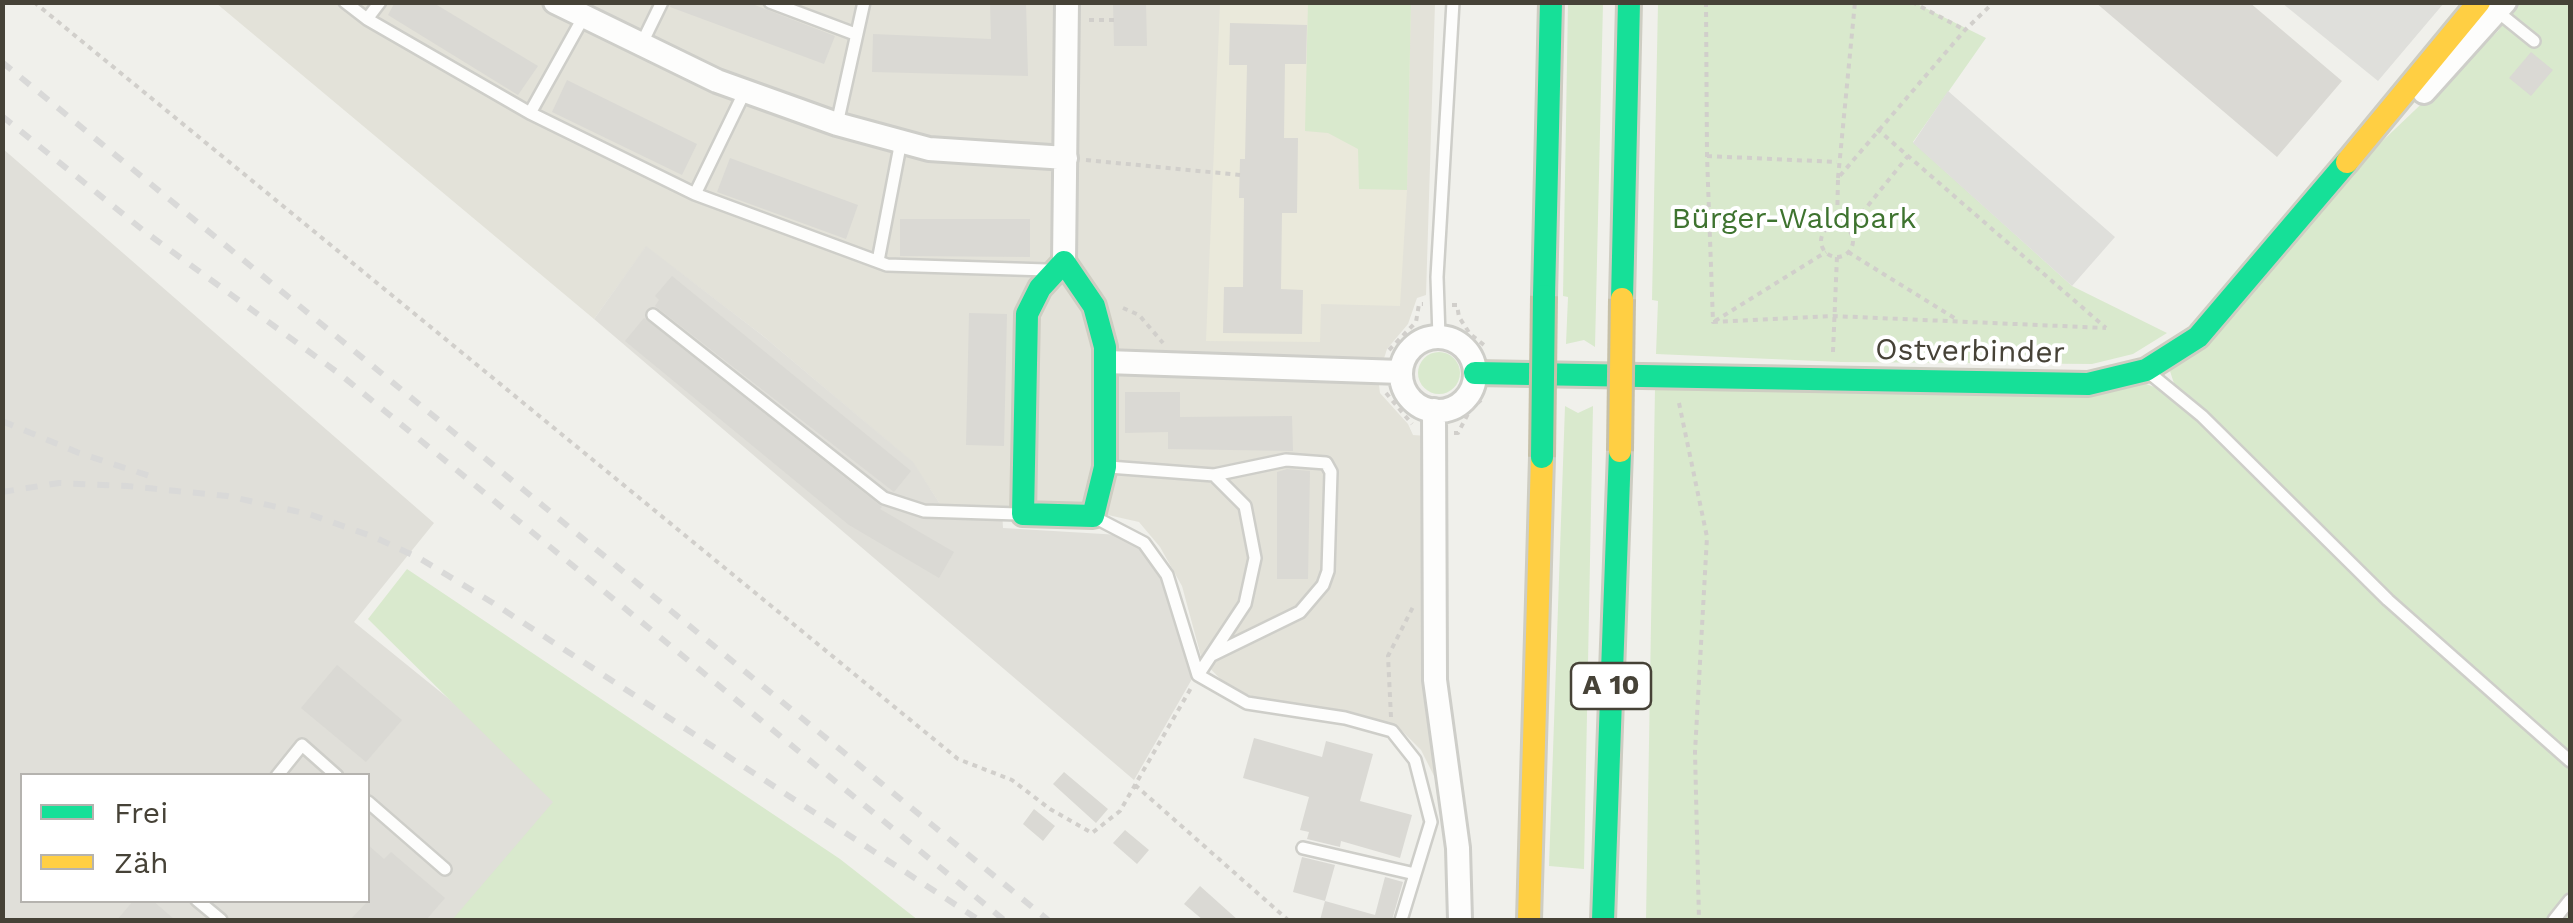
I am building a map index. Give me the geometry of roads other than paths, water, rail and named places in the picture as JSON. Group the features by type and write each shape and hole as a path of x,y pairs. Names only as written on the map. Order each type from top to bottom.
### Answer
{"main road":[{"name":"A 10","path":"1529,920 1551,2"},
{"name":"A 10","path":"1603,920 1620,450 1629,2"},
{"name":"Ostverbinder","path":"1475,373 2088,384 2146,370 2198,336 2364,143 2384,113 2494,5"},
{"path":"1060,266 1082,283 1094,306 1106,362 1105,467 1092,516 1022,514 1027,314 1040,288 1060,266"}],"street":[{"path":"555,2 640,46 837,124 928,149 1066,158"},
{"path":"1060,266 1066,158 1066,2"},
{"path":"1106,362 1391,372 1413,346 1428,338 1457,342 1466,350 1475,373 1470,391 1435,422 1432,531 1435,680 1458,848 1460,920"},
{"path":"1391,372 1435,422"}],"lane":[{"path":"345,2 367,19 530,113 695,194 887,264 1060,266"},
{"path":"367,19 380,2"},
{"path":"640,46 662,2"},
{"path":"770,2 855,34"},
{"path":"837,124 864,2"},
{"path":"1439,337 1437,277 1453,2"},
{"path":"2494,5 2534,41"},
{"path":"530,113 583,18"},
{"path":"695,194 746,91"},
{"path":"878,261 901,141"},
{"path":"653,314 884,498 924,511 1022,514"},
{"path":"2146,370 2202,416 2383,596 2570,760"},
{"path":"1105,467 1214,475 1286,460 1329,466 1328,570 1323,585 1300,612 1212,655"},
{"path":"1198,675 1245,604 1254,558 1245,506 1214,475"},
{"path":"1092,516 1144,544 1167,575 1198,675 1247,702 1345,718 1392,731 1416,760 1431,822 1401,920"},
{"path":"280,773 302,746 334,773"},
{"path":"370,804 445,869"},
{"path":"1304,848 1415,874"},
{"path":"2554,920 2570,900"},
{"path":"200,903 220,920"}],"railway":[{"path":"2,62 1048,920"},
{"path":"2,116 144,231 341,375 1004,920"},
{"path":"2,421 79,453 159,479"},
{"path":"2,492 59,483 227,496 309,514 374,537 419,558 493,603 979,920"}],"park label":[{"name":"Bürger-Waldpark","path":"1794,219"}]}
